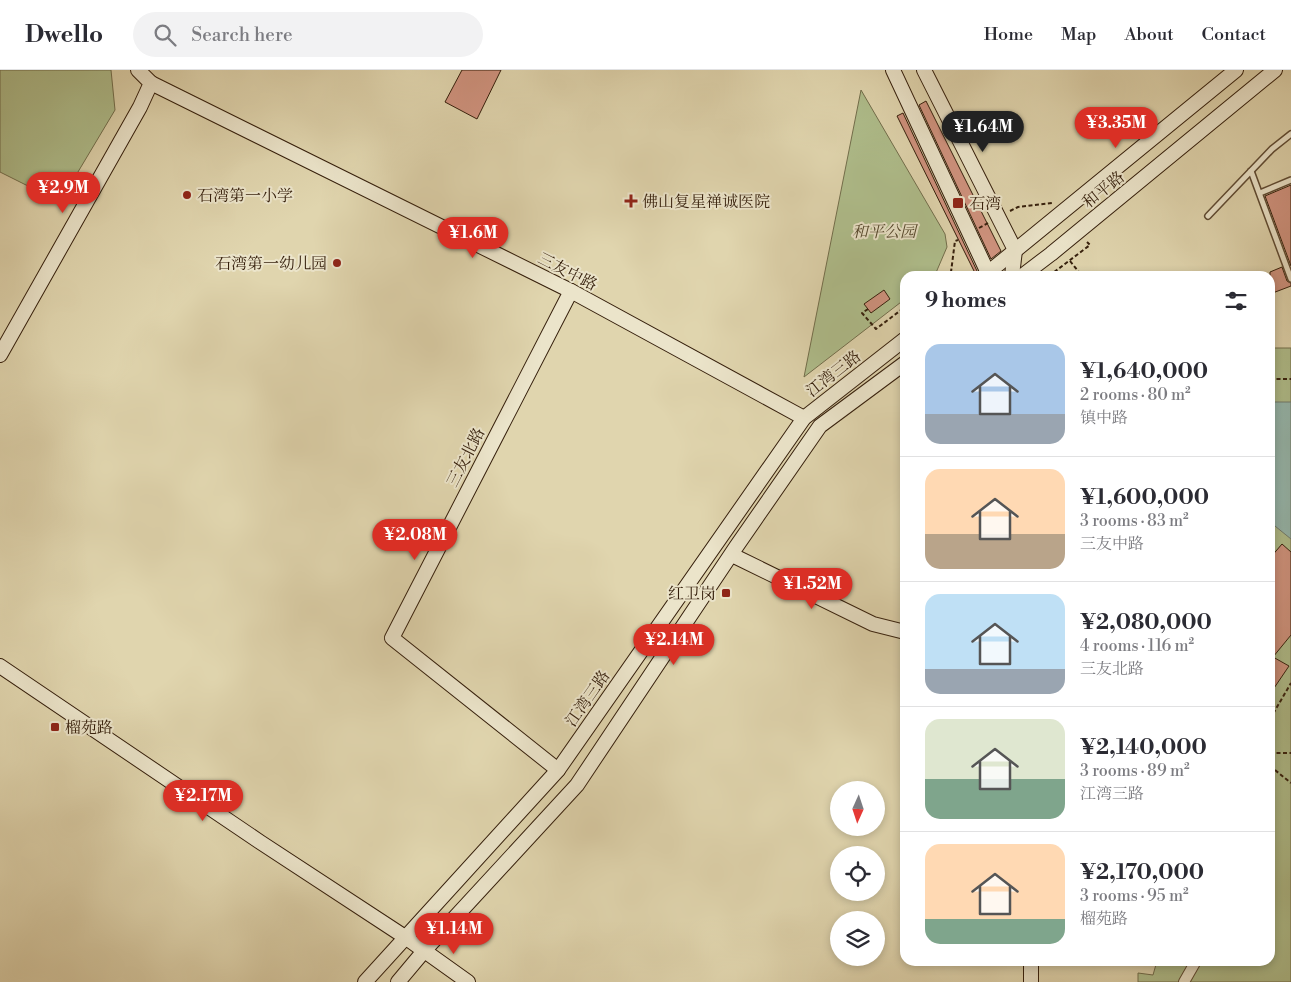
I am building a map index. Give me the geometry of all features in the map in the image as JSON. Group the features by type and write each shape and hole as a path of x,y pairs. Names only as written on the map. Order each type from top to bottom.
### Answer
{"main road":[{"name":"三友中路","path":"138,70 152,83 571,291 804,418"},
{"path":"893,70 987,271"},
{"path":"924,70 1015,250 1013,271"},
{"name":"和平路","path":"993,271 1015,250 1236,70"},
{"name":"和平路","path":"1028,271 1267,74"},
{"path":"0,356 152,83"},
{"name":"三友北路","path":"558,770 392,638 571,291"},
{"name":"江湾三路","path":"365,982 558,770 804,418 900,343"},
{"path":"398,982 424,951 577,785 820,426 900,367"},
{"path":"732,554 873,624 900,631"},
{"path":"0,666 260,842 405,937 468,982"},
{"path":"1030,966 1030,982"}],"street":[{"path":"1184,982 1193,966"}],"lane":[{"path":"1208,216 1272,149 1291,134"},
{"path":"1251,171 1291,279"},
{"path":"1260,193 1291,180"}],"path":[{"path":"951,271 955,241 1018,207 1056,203"},
{"path":"1057,271 1090,245"},
{"path":"1070,261 1078,271"},
{"path":"868,309 862,313 876,329 900,311"},
{"path":"1275,379 1291,379"},
{"path":"1275,710 1291,682"},
{"path":"1275,754 1291,754"},
{"path":"1275,770 1291,783"}],"green space":[{"path":"0,70 111,70 115,110 60,202 0,172"},
{"name":"和平公园","path":"861,90 945,234 947,247 937,271 900,271 900,303 804,377"},
{"path":"1275,348 1291,348 1291,982 1138,982 1138,973 1153,975 1156,966 1275,966"}],"water":[{"path":"1275,402 1291,402 1291,539 1275,526"}],"building":[{"path":"462,70 501,70 477,119 445,102"},
{"path":"926,101 1001,251 991,259 919,105"},
{"path":"903,113 977,271 974,271 897,116"},
{"path":"1291,185 1291,266 1265,196"},
{"path":"1282,267 1291,286 1275,292 1275,271 1272,271"},
{"path":"884,290 890,299 871,313 864,304"},
{"path":"1282,544 1291,552 1291,635 1275,655 1275,552"},
{"path":"1275,658 1289,666 1275,687"}],"place":[{"name":"石湾第一小学","path":"187,195"},
{"name":"佛山复星禅诚医院","path":"631,201"},
{"name":"石湾","path":"958,203"},
{"name":"石湾第一幼儿园","path":"337,263"},
{"name":"红卫岗","path":"726,593"},
{"name":"榴苑路","path":"55,727"}]}
